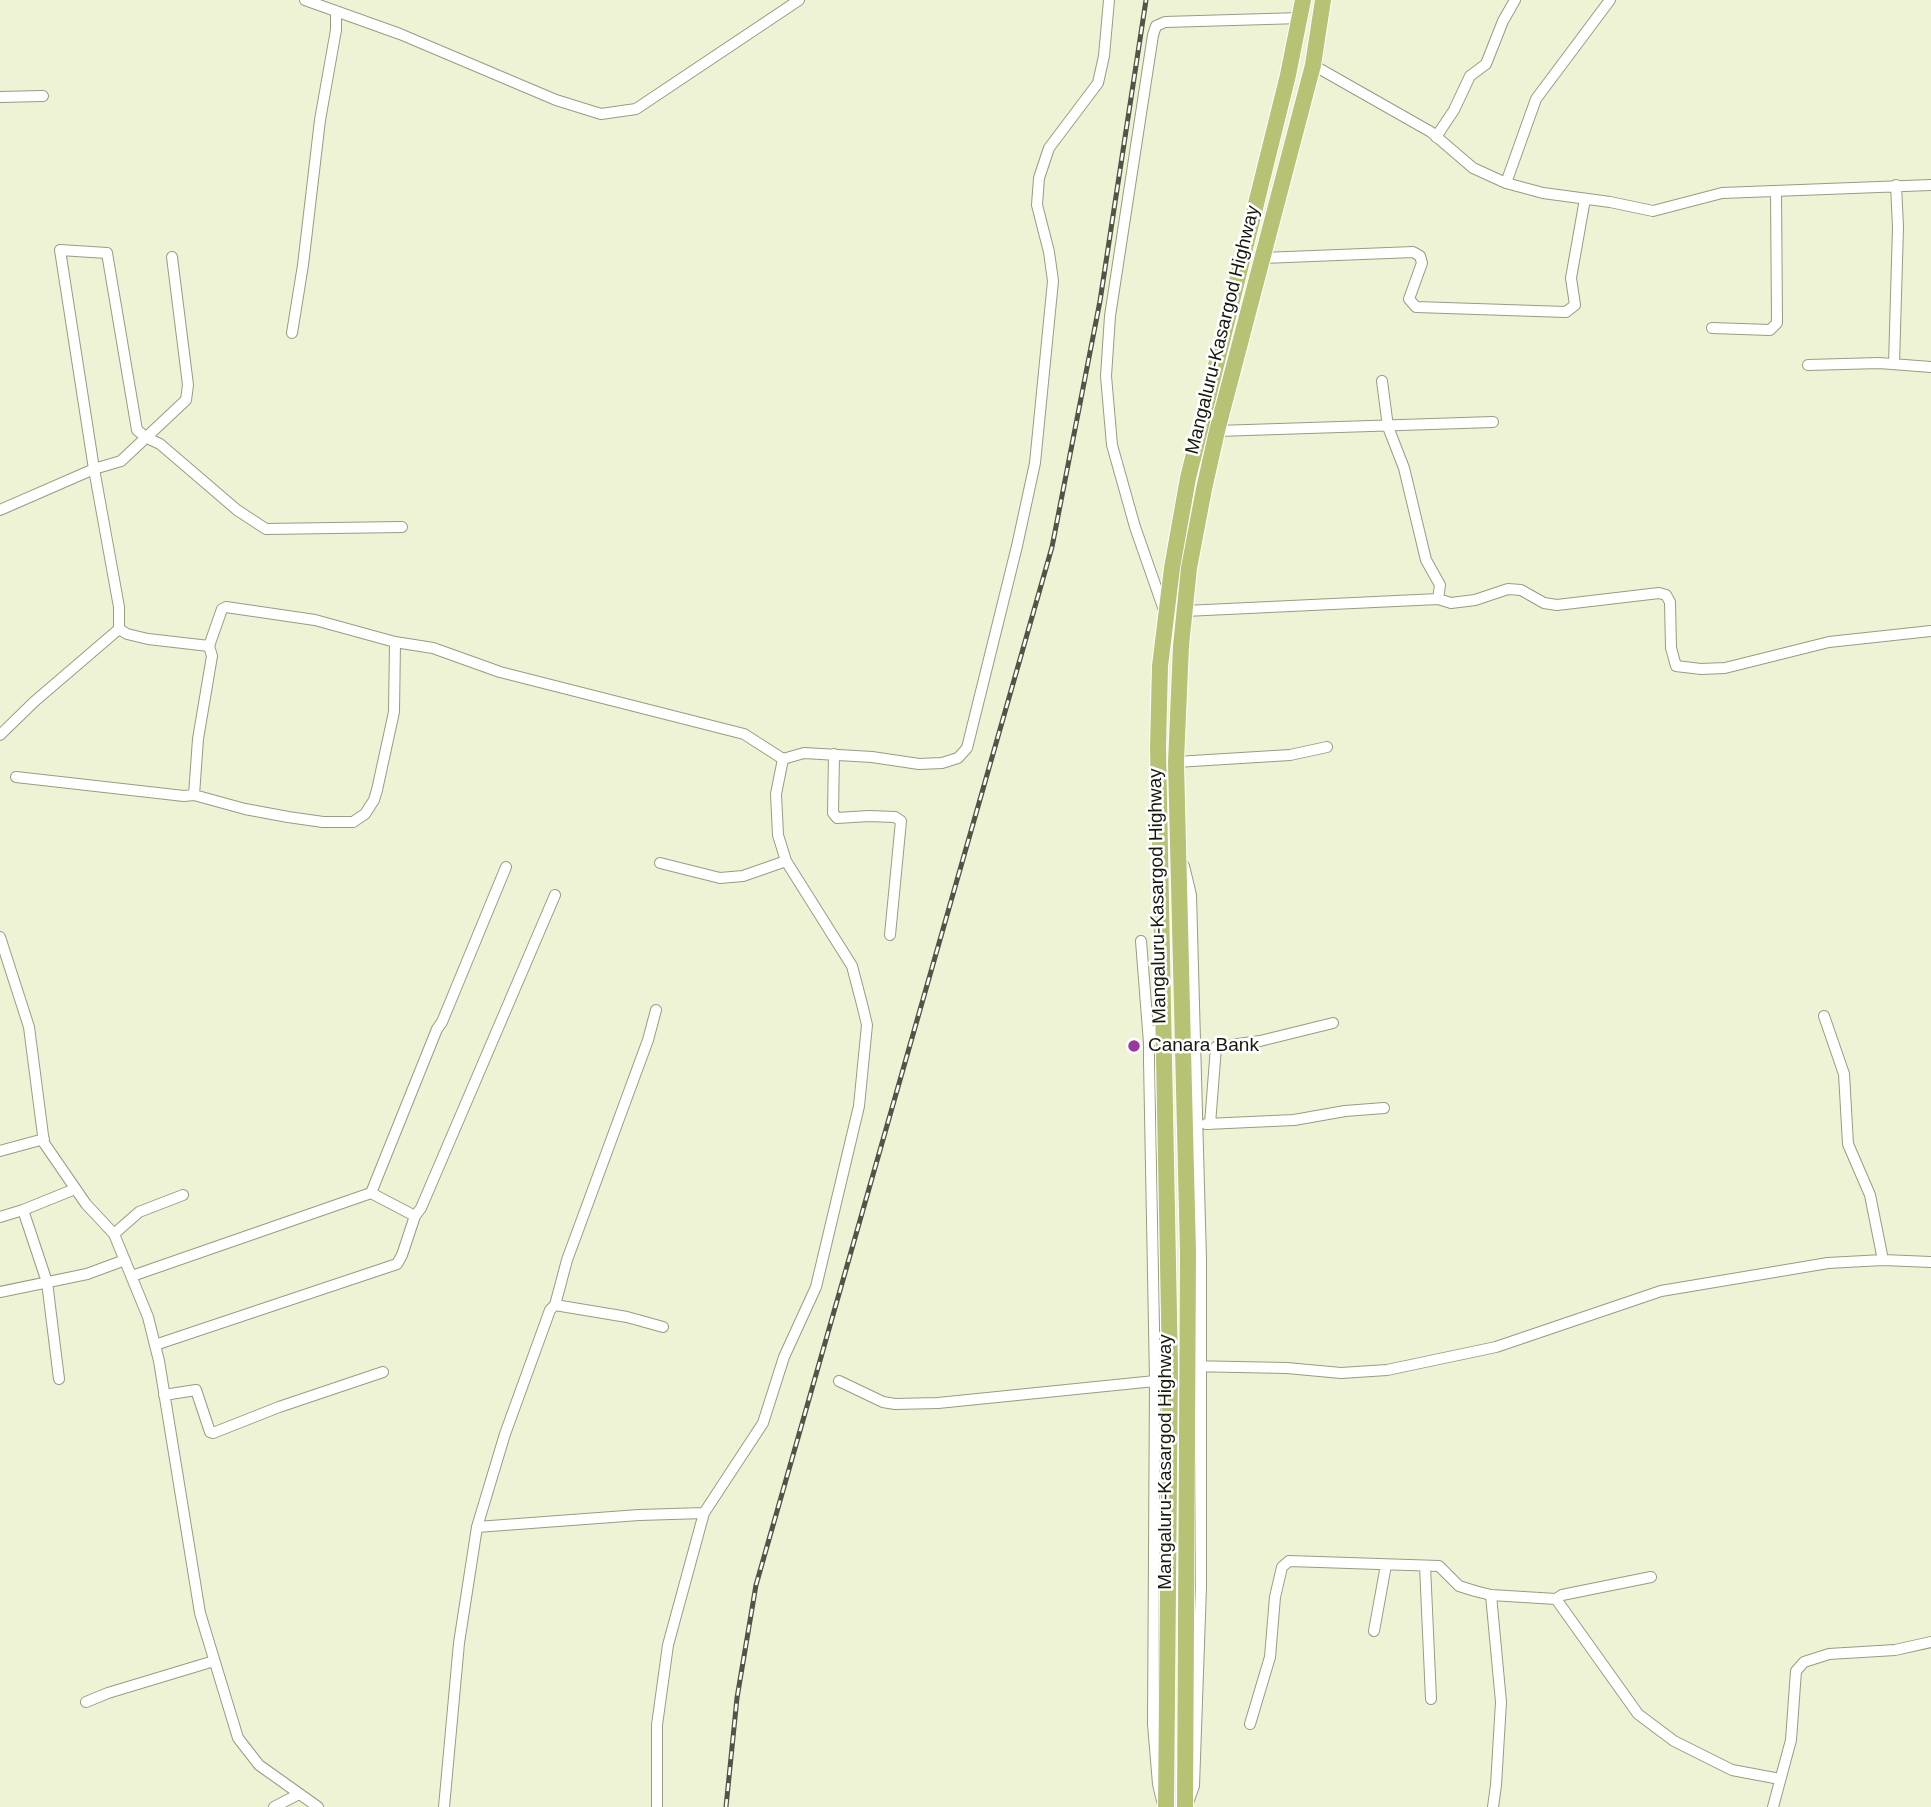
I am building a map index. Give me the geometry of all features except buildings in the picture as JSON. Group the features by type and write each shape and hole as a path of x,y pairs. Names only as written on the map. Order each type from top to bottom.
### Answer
{"highway":[{"name":"Mangaluru-Kasargod Highway","path":"1165,1807 1163,1021 1158,748 1160,666 1165,613 1188,478 1289,75 1303,0"},
{"name":"Mangaluru-Kasargod Highway","path":"1186,1807 1195,1367 1176,762 1185,611 1189,568 1217,431 1313,65 1323,0"}],"street":[{"path":"305,0 400,34 556,100 601,114 636,109 799,0"},
{"path":"194,795 198,738 212,656 209,646 222,609 226,607 315,620 395,642 433,648 500,671 744,734 783,759 804,753 919,764 942,763 958,758 967,748 971,737 1035,463 1053,281 1038,205 1039,178 1049,148 1098,83 1110,0"},
{"path":"1436,137 1454,110 1470,76 1486,64 1503,21 1515,0"},
{"path":"1506,183 1536,99 1610,0"},
{"path":"292,333 320,120 336,30 336,11"},
{"path":"1165,613 1135,527 1112,445 1106,376 1110,316 1153,36 1156,26 1166,22 1301,18"},
{"path":"1313,65 1436,137 1473,168 1506,183 1543,193 1653,211 1723,193 1931,185"},
{"path":"0,97 43,96"},
{"path":"1894,364 1898,227 1896,185"},
{"path":"1712,328 1770,330 1777,323 1776,191"},
{"path":"1263,258 1413,252 1420,256 1422,263 1409,299 1416,307 1566,312 1574,305 1571,278 1585,198"},
{"path":"0,735 35,701 119,629 119,607 94,469 61,250 107,253 137,430 160,444 237,510 266,529 402,527"},
{"path":"0,509 94,469 121,461 186,400 188,384 172,257"},
{"path":"1808,365 1894,364 1931,367"},
{"path":"1381,381 1388,427 1404,468 1426,560 1438,577 1438,599"},
{"path":"1217,431 1493,422"},
{"path":"1185,611 1438,599 1451,603 1475,600 1508,589 1521,590 1544,603 1557,605 1659,593 1666,595 1670,602 1673,659 1676,666 1718,669 1829,642 1931,631"},
{"path":"119,629 127,634 148,639 209,646"},
{"path":"16,777 194,795 245,809 323,822 353,822 365,814 374,800 394,712 395,642"},
{"path":"1176,762 1290,755 1327,747"},
{"path":"834,754 833,813 837,818 895,817 901,821 890,935"},
{"path":"657,1807 657,1725 668,1645 704,1513 763,1423 784,1357 816,1287 859,1106 867,1025 859,991 846,957 786,861 778,835 776,794 783,759"},
{"path":"1178,839 1191,895 1201,1259 1195,1367"},
{"path":"660,863 720,878 743,876 786,861"},
{"path":"371,1194 506,867"},
{"path":"155,1345 397,1264 415,1216 421,1209 555,895"},
{"path":"0,937 29,1027 44,1143 86,1204 114,1234 148,1317 164,1395 200,1613 238,1738 259,1765 317,1807"},
{"path":"1141,941 1149,1045 1162,1367 1155,1381 1153,1724 1158,1784 1165,1807"},
{"path":"444,1807 459,1643 477,1527 510,1422 550,1310 555,1306 567,1260 648,1040 656,1010"},
{"path":"1824,1016 1844,1074 1848,1144 1870,1195 1883,1260"},
{"path":"1149,1045 1163,1021"},
{"path":"1210,1124 1216,1046 1260,1041 1333,1023"},
{"path":"1196,1124 1294,1120 1345,1111 1384,1108"},
{"path":"0,1151 44,1139"},
{"path":"0,1217 75,1189"},
{"path":"131,1276 371,1194 415,1216"},
{"path":"114,1234 139,1212 183,1195"},
{"path":"23,1210 47,1282 59,1379"},
{"path":"0,1292 87,1274 125,1260"},
{"path":"1162,1367 1287,1368 1341,1373 1387,1370 1496,1347 1661,1291 1828,1263 1883,1260 1931,1262"},
{"path":"555,1306 627,1317 663,1327"},
{"path":"164,1395 196,1390 210,1432 214,1433 279,1407 383,1372"},
{"path":"839,1381 883,1402 895,1404 937,1403 1155,1381"},
{"path":"477,1527 704,1513"},
{"path":"1250,1724 1270,1657 1275,1597 1282,1567 1289,1561 1439,1566 1459,1586 1491,1595 1556,1599 1562,1595 1651,1577"},
{"path":"1374,1631 1386,1565"},
{"path":"1425,1566 1431,1699"},
{"path":"1491,1595 1501,1702 1493,1807"},
{"path":"1556,1599 1638,1714 1674,1741 1732,1770 1780,1779"},
{"path":"1773,1807 1791,1740 1796,1671 1804,1662 1829,1654 1895,1650 1931,1642"},
{"path":"86,1702 215,1661"},
{"path":"274,1807 299,1794"}],"railway":[{"path":"726,1807 737,1698 756,1585 1052,547 1100,301 1146,0"}],"place":[{"name":"Canara Bank","path":"1134,1046"}]}
